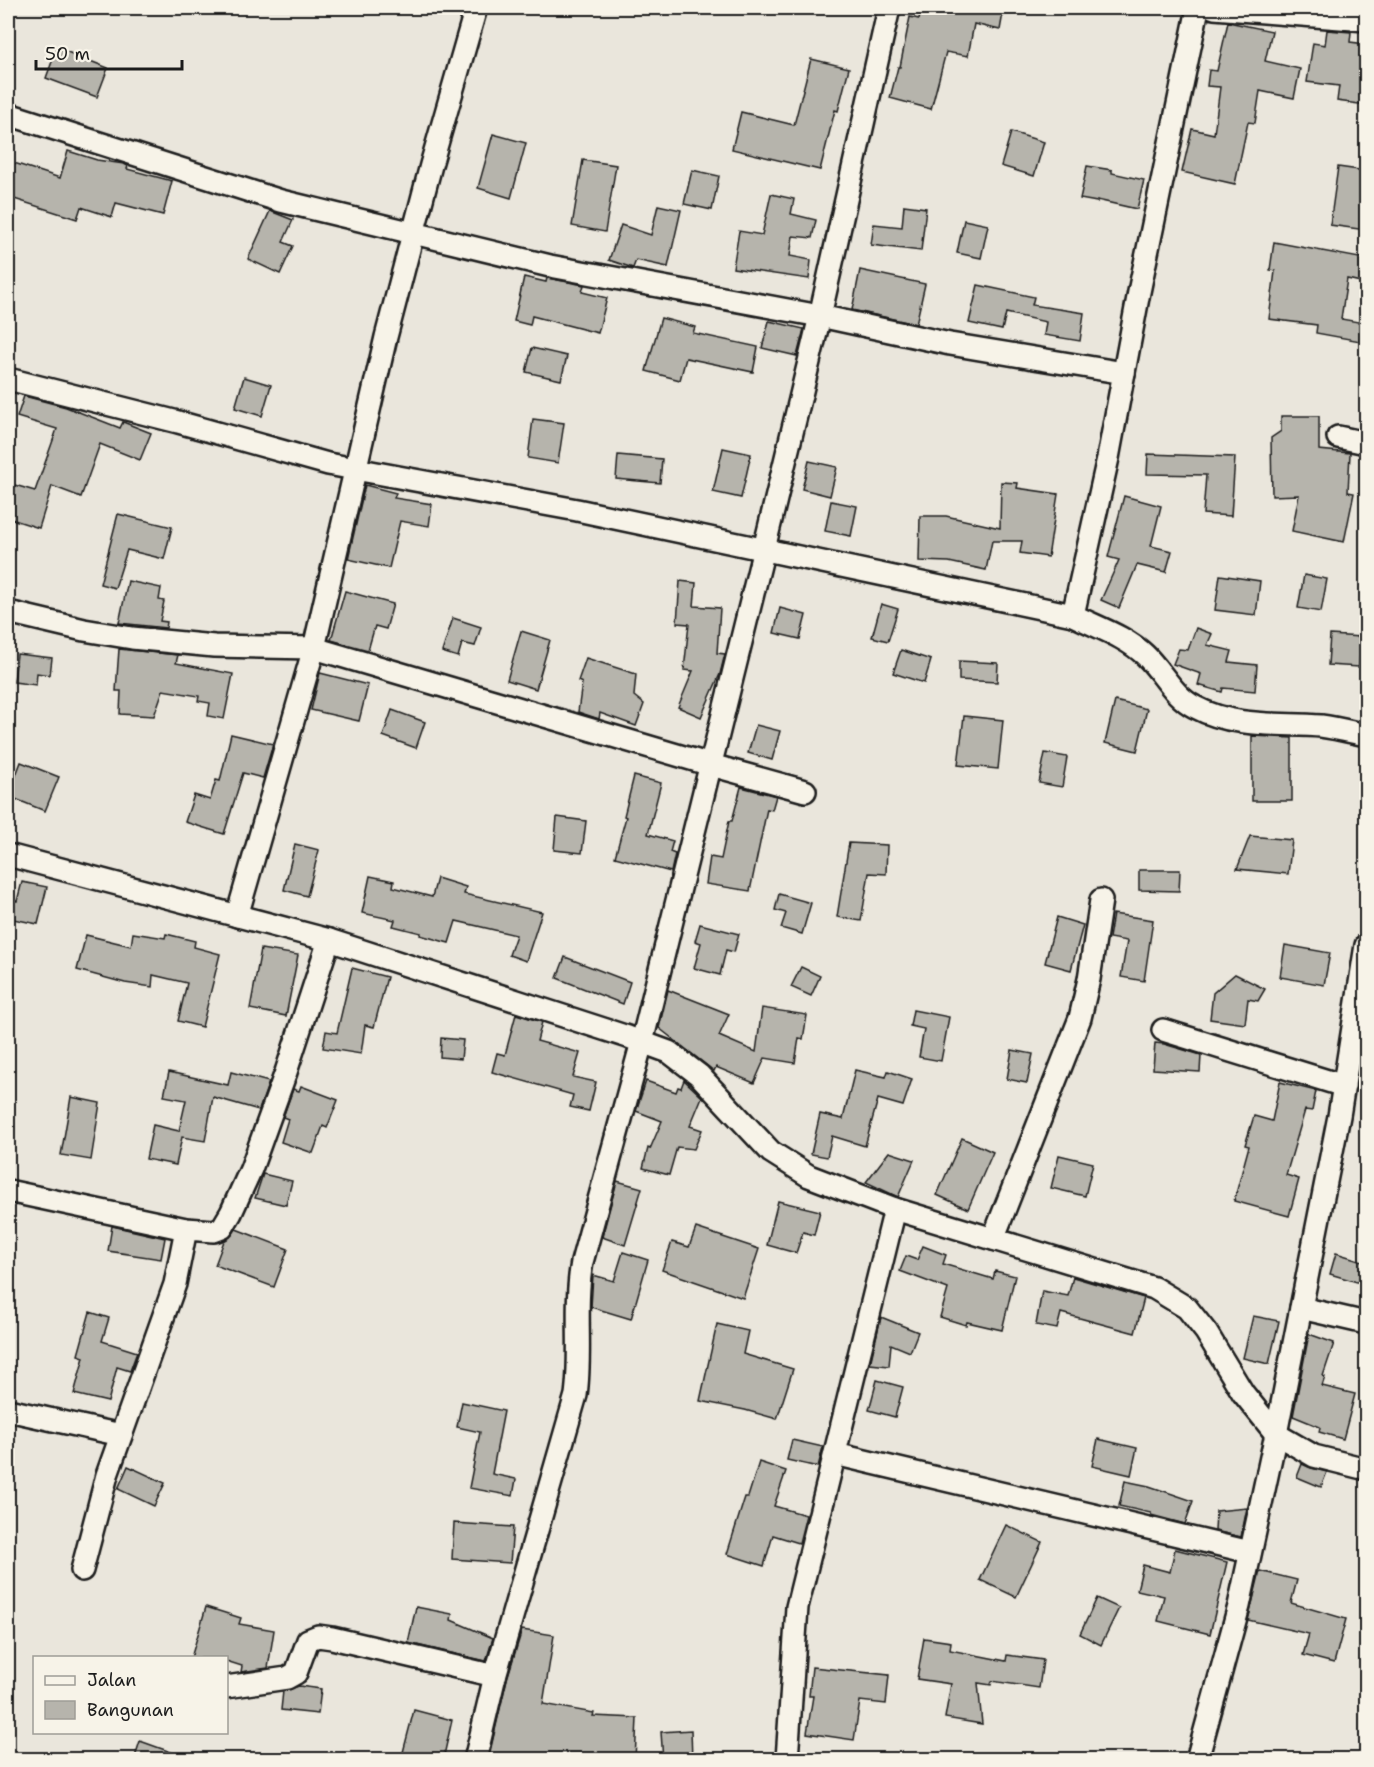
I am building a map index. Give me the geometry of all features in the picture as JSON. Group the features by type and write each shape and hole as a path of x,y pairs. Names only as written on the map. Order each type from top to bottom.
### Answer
{"street":[{"path":"237,916 314,648 386,337 476,8"},
{"path":"475,1760 495,1676 576,1395 579,1371 577,1314 580,1272 642,1042 764,549 820,316 889,8"},
{"path":"1072,615 1108,458 1152,227 1198,8"},
{"path":"1214,8 1366,20"},
{"path":"8,114 281,201 550,266 820,316 950,344 1124,373"},
{"path":"8,379 178,422 328,464 577,510 1072,615 1131,644 1145,655 1179,695 1194,707 1238,722 1324,727 1366,735"},
{"path":"1338,437 1366,443"},
{"path":"8,612 84,630 141,639 214,646 314,648 805,791"},
{"path":"8,855 329,940 669,1052 699,1075 771,1152 809,1176 895,1209 1154,1288 1187,1308 1206,1332 1242,1393 1276,1434 1314,1456 1366,1469"},
{"path":"993,1239 1080,1018 1089,979 1101,900"},
{"path":"8,1191 186,1229 214,1231 222,1228 251,1169 286,1072 329,940"},
{"path":"1197,1760 1239,1606 1276,1434 1363,993 1366,945"},
{"path":"1163,1030 1344,1086"},
{"path":"780,1758 797,1607 895,1209"},
{"path":"82,1570 108,1474 175,1284 186,1229"},
{"path":"1301,1308 1366,1323"},
{"path":"8,1410 121,1435"},
{"path":"835,1454 1251,1552"},
{"path":"228,1687 287,1678 296,1673 308,1640 318,1636 495,1676"}],"building":[{"path":"921,8 1004,8 1000,30 974,24 968,56 946,52 931,109 890,98 898,67 900,67 910,17 919,19"},
{"path":"1228,22 1272,31 1265,61 1300,69 1294,98 1260,91 1255,123 1248,122 1235,184 1182,172 1192,129 1214,134 1220,87 1207,86 1209,70 1217,71"},
{"path":"1327,30 1351,32 1350,42 1366,44 1366,105 1337,101 1339,86 1307,82 1313,43 1325,45"},
{"path":"57,48 108,68 97,97 46,78"},
{"path":"811,59 849,68 838,111 835,110 820,170 732,149 741,112 794,125"},
{"path":"1011,132 1044,142 1034,176 1001,166"},
{"path":"493,134 526,143 511,198 478,188"},
{"path":"68,151 97,160 124,164 128,166 127,169 172,181 163,215 116,203 112,217 81,207 77,219 8,197 8,161 60,178"},
{"path":"583,160 616,165 605,232 572,226"},
{"path":"1087,166 1112,170 1112,173 1144,180 1137,209 1097,200 1097,202 1080,199"},
{"path":"1338,167 1366,171 1366,230 1330,225"},
{"path":"692,170 719,176 712,210 684,204"},
{"path":"771,194 794,199 791,214 816,220 812,238 793,236 790,256 811,260 809,279 733,268 739,231 762,235"},
{"path":"658,205 681,210 668,267 636,260 633,268 609,260 621,225 651,235"},
{"path":"904,205 926,208 921,251 871,245 874,224 902,227"},
{"path":"270,211 293,220 283,242 293,246 280,274 248,259"},
{"path":"964,220 988,225 981,258 957,253"},
{"path":"1274,242 1365,259 1361,282 1347,279 1341,319 1364,323 1360,341 1316,333 1317,325 1269,319 1275,271 1270,270"},
{"path":"860,270 925,284 916,324 852,310"},
{"path":"524,277 546,282 547,278 584,285 582,292 607,298 598,333 532,316 530,325 514,321"},
{"path":"978,285 1034,297 1032,305 1084,313 1080,341 1044,335 1046,322 1006,313 1002,330 969,323"},
{"path":"661,318 695,327 693,333 758,347 753,372 686,358 680,380 646,371"},
{"path":"769,321 804,329 797,356 762,348"},
{"path":"532,348 567,356 561,380 526,372"},
{"path":"244,377 271,385 262,416 235,408"},
{"path":"24,396 66,407 120,428 123,422 151,433 140,460 100,444 81,497 52,486 39,528 8,518 8,483 35,491 57,429 17,417"},
{"path":"1281,416 1319,416 1319,450 1350,453 1348,492 1354,493 1344,542 1292,531 1299,495 1272,496 1271,438 1281,431"},
{"path":"533,419 564,423 558,463 528,458"},
{"path":"723,448 751,454 741,498 713,492"},
{"path":"1148,454 1235,457 1231,516 1203,514 1206,475 1147,474"},
{"path":"618,455 662,459 660,483 616,479"},
{"path":"809,461 837,467 830,496 802,489"},
{"path":"1001,482 1018,483 1017,488 1058,494 1048,557 1020,553 1022,541 992,541 986,570 949,562 919,561 920,516 946,516 1000,528"},
{"path":"365,485 396,493 394,498 432,504 429,526 400,521 389,568 348,559"},
{"path":"1124,496 1161,506 1151,546 1172,551 1166,572 1137,565 1119,608 1101,600 1119,560 1108,557"},
{"path":"831,501 857,506 851,536 825,531"},
{"path":"118,514 172,527 164,559 127,550 115,588 100,584"},
{"path":"1220,575 1260,581 1256,615 1215,610"},
{"path":"1304,575 1327,579 1321,612 1298,608"},
{"path":"128,581 161,588 159,600 164,601 160,621 167,622 166,628 119,623"},
{"path":"680,581 696,583 694,606 720,608 717,653 725,654 720,674 701,717 678,707 693,671 684,670 689,624 677,623"},
{"path":"345,591 393,604 386,629 375,626 368,650 331,640"},
{"path":"881,604 898,609 888,641 872,637"},
{"path":"780,608 806,615 800,639 774,633"},
{"path":"453,618 481,627 475,646 462,643 458,657 442,652"},
{"path":"1196,628 1212,634 1207,645 1232,651 1229,662 1257,665 1255,691 1223,688 1222,692 1198,685 1201,674 1173,664 1179,649 1188,650"},
{"path":"521,631 550,640 536,689 507,680"},
{"path":"1330,635 1361,637 1359,667 1328,665"},
{"path":"119,649 178,655 176,663 233,674 224,719 208,716 210,703 198,701 199,696 163,690 154,716 120,714 121,691 116,691"},
{"path":"901,650 931,660 924,683 893,673"},
{"path":"17,654 52,658 50,675 37,673 36,685 14,682"},
{"path":"586,658 636,674 634,696 644,704 636,726 600,713 599,719 578,712 582,683 578,681"},
{"path":"959,661 998,663 997,682 959,680"},
{"path":"320,673 368,685 359,721 311,710"},
{"path":"1115,701 1147,709 1137,751 1105,743"},
{"path":"392,710 425,722 416,748 383,736"},
{"path":"964,716 1003,720 998,769 958,765"},
{"path":"756,725 780,731 772,760 748,753"},
{"path":"231,734 273,744 263,778 243,773 224,834 185,822 194,795 210,800 216,780 220,781"},
{"path":"1252,736 1292,738 1292,801 1252,801"},
{"path":"1045,753 1067,757 1062,787 1039,783"},
{"path":"21,762 59,777 45,811 8,796"},
{"path":"634,776 661,783 648,834 673,841 670,852 675,854 671,872 615,857"},
{"path":"741,787 776,796 772,810 767,809 750,891 706,884 710,857 721,859 729,821 732,821"},
{"path":"557,817 586,821 582,853 554,850"},
{"path":"1250,836 1292,840 1288,874 1237,869"},
{"path":"849,843 887,845 886,874 869,873 861,921 837,917"},
{"path":"295,844 319,850 307,896 284,890"},
{"path":"1139,870 1180,870 1179,891 1139,890"},
{"path":"370,876 394,881 393,887 432,897 437,878 466,887 464,894 542,912 526,961 509,955 516,935 456,921 449,943 393,926 395,920 362,913"},
{"path":"22,882 47,887 38,924 8,918 8,899 17,901"},
{"path":"779,894 811,903 802,934 781,928 786,913 775,910"},
{"path":"1113,914 1153,920 1144,981 1121,977 1127,941 1109,938"},
{"path":"1057,917 1083,925 1071,970 1045,963"},
{"path":"700,924 739,934 734,952 726,950 720,975 694,968 701,943 695,941"},
{"path":"133,933 165,938 166,934 195,941 194,947 220,954 202,1027 178,1021 187,983 153,975 152,987 125,983 77,970 86,935 131,946"},
{"path":"1285,945 1330,953 1324,985 1280,977"},
{"path":"261,949 298,955 286,1016 250,1009"},
{"path":"565,957 630,982 623,1004 557,978"},
{"path":"801,967 820,976 811,996 791,987"},
{"path":"352,968 387,977 374,1027 365,1025 361,1054 323,1048 326,1031 337,1033"},
{"path":"1235,974 1265,989 1258,1001 1248,999 1245,1024 1210,1019 1213,993"},
{"path":"668,990 729,1014 719,1036 756,1052 762,1008 807,1015 803,1039 799,1038 795,1063 765,1058 754,1083 716,1067 714,1071 659,1028"},
{"path":"913,1010 949,1017 941,1061 919,1057 924,1029 910,1026"},
{"path":"516,1014 542,1022 537,1041 580,1053 573,1077 596,1082 589,1111 570,1107 573,1095 492,1072 497,1053 505,1055"},
{"path":"441,1038 463,1040 461,1059 440,1057"},
{"path":"1155,1043 1201,1055 1200,1072 1153,1069"},
{"path":"1012,1050 1033,1054 1027,1083 1007,1079"},
{"path":"855,1070 886,1077 888,1071 912,1079 903,1106 878,1099 865,1146 832,1136 827,1157 811,1154 820,1114 843,1119"},
{"path":"169,1072 228,1085 231,1072 269,1082 259,1110 213,1097 205,1141 182,1137 176,1165 146,1159 153,1125 179,1131 186,1100 164,1096"},
{"path":"684,1080 702,1097 690,1126 702,1130 694,1149 677,1147 669,1175 643,1168 648,1148 650,1149 662,1121 636,1111 646,1081 676,1092 678,1087 681,1088"},
{"path":"1280,1082 1316,1091 1312,1111 1305,1110 1286,1175 1299,1179 1289,1216 1234,1201 1249,1146 1245,1145 1254,1116 1272,1121"},
{"path":"301,1086 338,1100 327,1128 323,1126 313,1153 281,1142 288,1119 283,1117 293,1089 299,1091"},
{"path":"71,1097 100,1103 91,1160 61,1155"},
{"path":"962,1138 993,1152 968,1209 937,1195"},
{"path":"889,1152 914,1160 898,1197 866,1182"},
{"path":"1059,1155 1093,1163 1085,1196 1051,1188"},
{"path":"263,1174 292,1181 286,1205 255,1198"},
{"path":"617,1181 642,1188 625,1245 602,1237"},
{"path":"778,1201 820,1211 814,1235 803,1232 796,1253 767,1245"},
{"path":"112,1226 165,1238 161,1259 108,1251"},
{"path":"696,1228 759,1249 743,1298 662,1270 672,1242 689,1247"},
{"path":"236,1229 288,1249 274,1287 215,1265 224,1241"},
{"path":"923,1246 946,1255 943,1264 993,1279 995,1271 1015,1276 1002,1330 967,1322 966,1325 940,1317 948,1289 900,1271 906,1256 917,1260"},
{"path":"623,1252 648,1260 631,1319 591,1307 593,1275 614,1281"},
{"path":"1336,1253 1366,1262 1364,1284 1330,1274"},
{"path":"1073,1277 1144,1298 1135,1333 1061,1313 1057,1329 1036,1325 1042,1291 1068,1296"},
{"path":"90,1312 109,1318 102,1341 137,1352 130,1371 117,1367 108,1402 74,1394 84,1357 78,1355"},
{"path":"1253,1316 1279,1321 1269,1364 1243,1358"},
{"path":"881,1317 918,1332 910,1352 891,1344 889,1366 870,1364"},
{"path":"717,1324 748,1331 743,1354 793,1369 777,1419 700,1401"},
{"path":"1309,1334 1334,1343 1322,1386 1355,1394 1343,1439 1319,1432 1320,1427 1293,1416"},
{"path":"877,1380 903,1387 895,1417 869,1410"},
{"path":"462,1402 504,1411 492,1474 516,1479 513,1496 469,1488 480,1432 457,1427"},
{"path":"1098,1439 1137,1448 1131,1475 1092,1466"},
{"path":"792,1440 823,1447 818,1467 787,1460"},
{"path":"759,1462 786,1471 774,1506 806,1515 799,1543 773,1535 764,1566 727,1554"},
{"path":"1302,1464 1327,1472 1321,1487 1297,1477"},
{"path":"128,1466 165,1483 154,1506 118,1489"},
{"path":"1125,1481 1149,1486 1193,1501 1185,1524 1119,1506"},
{"path":"1247,1508 1241,1537 1215,1531 1216,1511"},
{"path":"454,1523 513,1527 510,1563 452,1559"},
{"path":"1006,1525 1042,1542 1016,1597 980,1580"},
{"path":"1175,1549 1227,1562 1210,1634 1158,1621 1164,1596 1137,1590 1143,1565 1170,1572"},
{"path":"1260,1571 1297,1580 1291,1603 1346,1619 1334,1663 1303,1655 1309,1634 1248,1620"},
{"path":"1097,1598 1119,1608 1101,1645 1080,1634"},
{"path":"206,1607 241,1618 239,1624 274,1630 268,1668 241,1672 242,1666 228,1662 228,1656 192,1656"},
{"path":"416,1607 452,1614 451,1620 493,1638 486,1661 408,1643"},
{"path":"522,1630 554,1635 543,1704 594,1713 593,1716 637,1718 635,1760 488,1760 507,1679"},
{"path":"924,1638 951,1642 950,1650 1006,1661 1007,1655 1043,1660 1039,1688 992,1681 991,1685 978,1683 982,1724 945,1718 951,1684 917,1679"},
{"path":"812,1667 889,1675 886,1704 860,1701 854,1740 807,1733 813,1696 809,1696"},
{"path":"299,1686 321,1689 318,1714 281,1710 283,1691"},
{"path":"414,1710 452,1720 443,1760 401,1760"},
{"path":"691,1730 692,1760 663,1760 661,1732"},
{"path":"140,1741 185,1757 185,1760 134,1760"}]}
